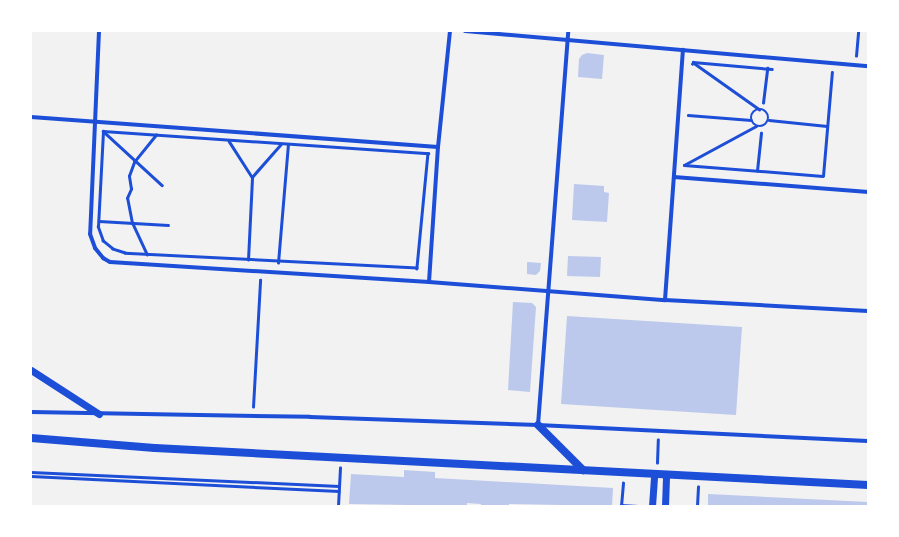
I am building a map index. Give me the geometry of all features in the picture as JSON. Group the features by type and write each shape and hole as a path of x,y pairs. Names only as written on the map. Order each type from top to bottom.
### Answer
{"main road":[{"path":"538,425 582,470"},
{"path":"31,438 155,448 868,485"}],"street":[{"path":"99,31 90,234 95,248 102,258 110,262 429,282 665,300 868,311"},
{"path":"429,282 438,147 450,31"},
{"path":"465,31 868,66"},
{"path":"538,425 568,31"},
{"path":"665,300 683,50"},
{"path":"31,117 158,125 438,147"},
{"path":"674,177 868,192"},
{"path":"31,370 99,414"},
{"path":"31,412 252,416 538,425 868,440"},
{"path":"652,506 654,474"},
{"path":"665,506 666,474"}],"path":[{"path":"855,65 858,31"},
{"path":"683,50 692,62 759,109 766,110 769,120"},
{"path":"692,62 774,69"},
{"path":"692,62 692,70"},
{"path":"763,104 767,68"},
{"path":"684,165 823,176 832,73 825,73"},
{"path":"687,122 689,107"},
{"path":"751,120 752,113 759,109"},
{"path":"688,115 751,120 756,126"},
{"path":"674,177 684,165 756,126 762,127 769,120"},
{"path":"769,120 828,126"},
{"path":"95,121 103,131 162,185"},
{"path":"146,264 147,254 132,223 127,198 131,189 129,176 135,160 156,135 158,125"},
{"path":"222,130 252,177 248,271"},
{"path":"103,131 428,153 416,268 125,253 113,250 103,241 100,235 98,221 103,131"},
{"path":"756,171 761,133"},
{"path":"252,177 289,135"},
{"path":"278,272 289,135"},
{"path":"684,158 684,165"},
{"path":"91,220 168,225"},
{"path":"252,416 261,271"},
{"path":"657,463 658,431"},
{"path":"338,506 341,457"},
{"path":"650,463 664,464"},
{"path":"31,472 339,486"},
{"path":"31,476 339,491"},
{"path":"621,505 643,506"}],"building":[{"path":"587,53 604,55 602,79 578,77 579,59 582,55"},
{"path":"574,184 604,186 604,192 609,193 607,222 572,220"},
{"path":"568,256 601,257 600,277 567,276"},
{"path":"527,262 541,263 540,271 536,275 527,274"},
{"path":"513,302 532,303 536,307 530,392 508,390"},
{"path":"567,316 742,327 736,415 561,404"},
{"path":"404,470 435,472 435,478 613,488 612,506 509,504 509,506 481,506 481,504 467,503 467,506 349,504 351,474 404,477"},
{"path":"708,494 868,502 868,506 708,506"}]}
